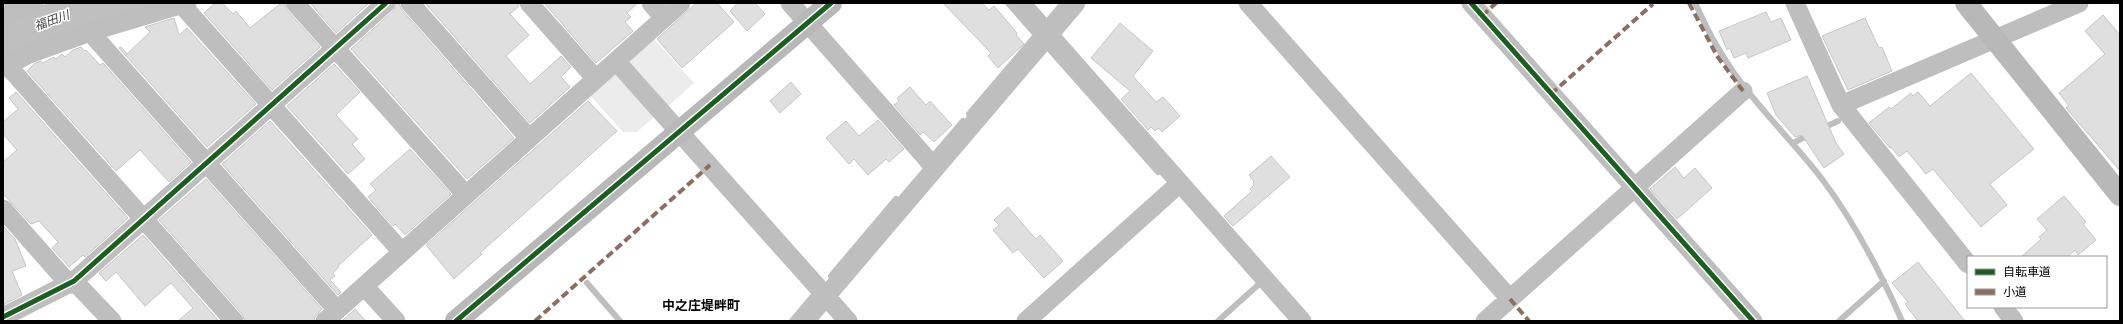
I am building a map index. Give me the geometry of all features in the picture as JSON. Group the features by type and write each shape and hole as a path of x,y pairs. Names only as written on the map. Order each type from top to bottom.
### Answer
{"street":[{"path":"3,15 34,3"},
{"path":"295,3 466,195"},
{"path":"3,317 72,282 386,3"},
{"path":"410,3 530,138"},
{"path":"528,3 596,79"},
{"path":"651,3 664,18"},
{"path":"90,32 207,163 331,315 680,3"},
{"path":"790,3 935,168"},
{"path":"456,321 679,130 831,3"},
{"path":"1021,3 1302,321"},
{"path":"805,321 1076,3"},
{"path":"1248,3 1510,299"},
{"path":"1471,3 1754,321"},
{"path":"1795,3 1841,105 1967,263"},
{"path":"1966,3 2120,195"},
{"path":"1841,105 1996,40 2079,3"},
{"path":"234,321 144,219 5,67 29,54 90,32 184,4 271,105 402,252"},
{"path":"616,61 848,321"},
{"path":"1485,321 1743,91"},
{"path":"1026,321 1180,183"},
{"path":"3,209 72,282 112,321"},
{"path":"364,286 396,321"},
{"path":"2004,308 2014,321"}],"shaded area":[{"path":"653,38 694,83 666,108 629,68 630,60"},
{"path":"613,74 619,74 656,115 637,132 623,132 589,94"}],"water":[{"name":"福田川","path":"48,3 155,3 3,60 3,21"}],"building":[{"path":"215,3 222,3 233,14 236,11 250,28 281,3 284,3 287,10 320,47 272,90 204,13"},
{"path":"310,3 369,3 336,33"},
{"path":"397,3 399,3 402,10 514,138 467,179 351,49 393,11"},
{"path":"425,3 518,3 519,6 510,14 529,35 506,56 530,84 561,56 571,67 561,77 570,87 530,123"},
{"path":"544,3 638,3 627,13 631,17 625,22 633,31 596,63"},
{"path":"696,3 717,3 734,22 682,68 657,39"},
{"path":"738,3 755,3 765,14 747,31 730,11"},
{"path":"943,3 982,3 989,10 994,6 1017,33 1016,35 1024,44 998,68 988,56 991,53"},
{"path":"1766,12 1771,22 1781,18 1791,40 1748,58 1746,53 1734,58 1730,48 1727,50 1719,31"},
{"path":"2103,15 2120,35 2120,171 2066,108 2069,106 2059,93 2105,54 2085,31"},
{"path":"174,18 179,35 187,28 256,104 207,147 119,48 121,47 127,54 150,32 145,27"},
{"path":"1865,18 1879,48 1882,47 1892,71 1848,90 1822,36"},
{"path":"1120,23 1153,51 1133,76 1156,102 1163,97 1180,116 1162,132 1159,128 1155,131 1151,127 1148,130 1121,99 1130,91 1091,58"},
{"path":"81,47 85,51 86,50 100,65 103,63 191,162 169,182 140,150 116,171 27,71 35,63 41,61 43,63 54,57 56,59 62,54 65,57 73,50"},
{"path":"334,64 360,92 336,115 358,139 352,144 365,159 348,174 287,106"},
{"path":"1971,73 2034,149 1990,184 2007,205 1981,227 1933,169 1926,174 1907,151 1899,157 1869,123 1889,107 1891,109 1911,93 1913,96 1918,92 1930,106"},
{"path":"1807,76 1836,143 1844,154 1824,168 1802,135 1795,137 1776,115 1767,93"},
{"path":"791,82 801,94 780,113 770,101"},
{"path":"910,87 926,105 930,101 952,125 934,142 923,132 920,135 894,105 899,101 897,98"},
{"path":"16,92 128,218 85,257 83,255 69,267 52,248 58,242 39,221 31,224 3,194 3,162 17,150 3,134 3,122 18,109 9,98"},
{"path":"588,101 617,131 480,253 482,254 454,279 426,245"},
{"path":"878,120 904,149 889,162 886,159 868,175 854,159 849,164 826,138 846,121 859,136"},
{"path":"270,121 372,235 338,266 339,267 333,273 335,276 330,280 341,292 338,295 222,164"},
{"path":"410,149 451,194 405,235 395,224 393,226 368,197 376,190 370,184"},
{"path":"1271,156 1290,177 1233,226 1224,216 1252,191 1250,189 1254,185 1254,182 1249,175"},
{"path":"1675,167 1684,178 1695,168 1712,188 1677,219 1650,189"},
{"path":"206,179 322,309 315,317 314,321 245,321 242,314 159,220"},
{"path":"2064,196 2086,222 2083,224 2096,240 2078,255 2075,250 2068,256 2022,256 2041,239 2039,237 2047,230 2037,219"},
{"path":"1008,207 1036,239 1040,235 1063,261 1044,278 1018,249 1013,253 993,230 999,225 994,220"},
{"path":"3,226 15,239 26,266 12,271 22,295 3,305"},
{"path":"143,235 219,321 178,321 193,308 171,283 145,306 116,272 106,281 99,273"},
{"path":"1918,262 1965,321 1918,321 1905,304 1908,302 1892,283"},
{"path":"355,309 366,321 342,321"}],"waterway":[{"path":"1008,3 1037,36"},
{"path":"1048,21 1063,3"},
{"path":"1695,3 1713,39 1743,85 1809,163 1834,196 1856,230 1876,266 1902,321"},
{"path":"969,114 1037,34"},
{"path":"1050,50 1158,172"},
{"path":"934,155 963,121"},
{"path":"1821,129 1838,121"},
{"path":"1793,143 1811,134"},
{"path":"831,276 896,199"},
{"path":"1839,321 1884,281"},
{"path":"587,283 620,321"},
{"path":"1218,321 1258,285"},
{"path":"792,321 813,296"}],"marked path":[{"path":"1482,16 1496,3"},
{"path":"1689,3 1717,56 1743,91"},
{"path":"1551,94 1653,4"},
{"path":"535,321 710,165"},
{"path":"1510,299 1529,321"}],"cycle path":[{"path":"3,317 74,281 386,3"},
{"path":"456,321 831,3"},
{"path":"1471,3 1753,321"}],"district":[{"name":"中之庄堤畔町","path":"701,306"}]}
